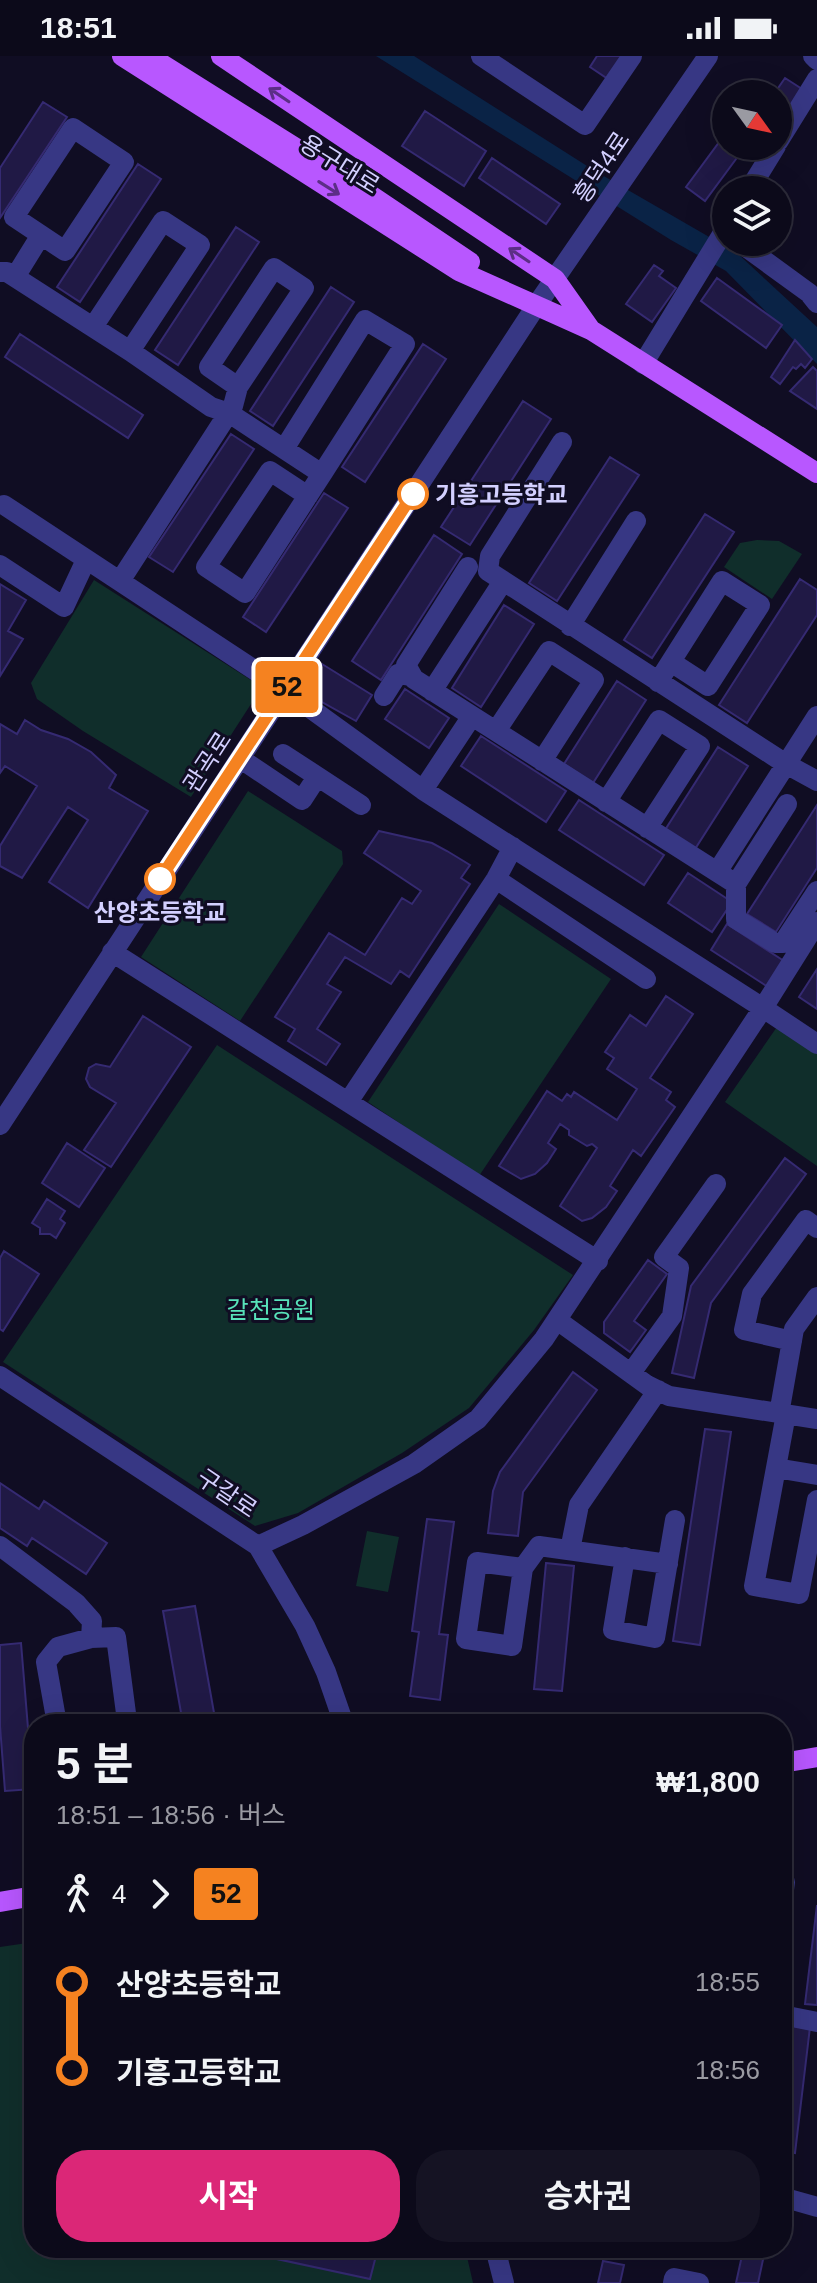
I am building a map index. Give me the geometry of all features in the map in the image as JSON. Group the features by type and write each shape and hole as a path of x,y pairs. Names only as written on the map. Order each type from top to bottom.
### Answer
{"main road":[{"name":"용구대로","path":"122,56 459,271 591,330 817,473"},
{"name":"용구대로","path":"149,56 363,190 536,306"},
{"name":"용구대로","path":"221,56 555,279 591,330"},
{"path":"792,1761 817,1757"},
{"path":"0,1902 24,1898"}],"street":[{"path":"481,56 585,125 632,56"},
{"name":"흥덕4로","path":"536,306 708,56"},
{"path":"792,120 817,79"},
{"path":"73,128 124,162 65,251 41,235 14,217 73,128"},
{"path":"93,327 163,221 200,245 130,351"},
{"path":"41,235 8,274 130,351 211,407 229,413 322,474"},
{"path":"643,364 699,268 712,254"},
{"path":"758,256 809,293 817,303"},
{"path":"120,581 229,413 238,387 304,288 274,268 209,367 238,387"},
{"name":"관곡로","path":"0,1125 536,306"},
{"path":"284,449 365,320 405,344 308,496 245,593 206,567 270,471 308,496"},
{"path":"562,442 490,556 488,571 502,583 817,781"},
{"path":"1,501 285,690 423,790 817,1044"},
{"path":"570,626 636,521"},
{"path":"0,565 64,607 86,560"},
{"path":"468,567 406,665 412,676 736,884"},
{"path":"658,682 722,581 760,605 708,686 671,662"},
{"path":"432,691 502,583"},
{"path":"496,731 549,651 594,680 542,761"},
{"path":"384,696 398,674 412,676"},
{"path":"423,790 472,716"},
{"path":"717,872 817,716"},
{"path":"606,802 659,720 700,746 647,828"},
{"path":"283,754 361,805"},
{"path":"241,759 302,800 317,777"},
{"path":"787,804 736,884 736,919 775,943 783,943 817,891"},
{"path":"348,1102 496,879 513,847"},
{"path":"496,879 646,979"},
{"path":"258,1546 414,1464 478,1419 557,1320 598,1261 817,922"},
{"path":"112,952 598,1261"},
{"path":"631,1373 672,1316 679,1268 664,1257 716,1184"},
{"path":"792,1341 744,1330 752,1294 806,1220 817,1228"},
{"path":"817,1297 794,1329 776,1468 754,1586 799,1594 817,1500"},
{"path":"557,1320 669,1396 817,1419"},
{"name":"구갈로","path":"0,1376 258,1546 305,1626 341,1714"},
{"path":"570,1550 579,1505 658,1390"},
{"path":"776,1468 817,1475"},
{"path":"625,1557 613,1630 655,1638 675,1520"},
{"path":"0,1546 76,1603 92,1621 91,1638"},
{"path":"523,1568 539,1546 668,1564"},
{"path":"55,1714 46,1662 58,1647 91,1638 116,1637 126,1714"},
{"path":"792,2017 817,2022"},
{"path":"792,2200 817,2207"},
{"path":"498,2258 504,2283"},
{"path":"673,2283 674,2278 699,2283"}],"green space":[{"path":"779,541 802,554 772,599 724,567 740,543"},
{"path":"94,580 262,687 191,797 37,699 31,683"},
{"path":"248,791 342,851 343,864 240,1021 141,957"},
{"path":"499,904 611,979 479,1176 368,1102"},
{"path":"779,1024 817,1050 817,1166 725,1102"},
{"name":"갈천공원","path":"217,1045 573,1275 534,1330 469,1408 402,1453 298,1513 255,1526 3,1362"},
{"path":"367,1531 399,1537 388,1592 356,1586"},
{"path":"24,1943 24,2258 467,2258 473,2283 0,2283 0,1947"}],"water":[{"path":"376,56 414,56 595,171 712,239 712,256 740,256 817,327 817,364 726,271"}],"building":[{"path":"597,56 623,56 608,79 590,67"},
{"path":"792,83 802,89 792,103"},
{"path":"43,102 67,117 0,218 0,168"},
{"path":"425,111 486,151 464,186 402,146"},
{"path":"712,152 712,160 735,160 723,176 712,176 712,192 705,201 686,187"},
{"path":"492,158 560,204 546,224 479,178"},
{"path":"138,164 161,179 80,302 57,287"},
{"path":"236,227 259,242 178,365 155,350"},
{"path":"654,265 663,271 659,276 676,288 652,322 626,304"},
{"path":"717,278 782,325 766,348 701,301"},
{"path":"331,287 354,302 273,426 250,411"},
{"path":"20,334 143,415 128,438 5,357"},
{"path":"795,340 812,359 805,368 801,364 796,369 793,367 780,384 771,377"},
{"path":"423,344 446,359 365,482 342,467"},
{"path":"813,367 817,371 817,409 790,391"},
{"path":"523,401 551,419 470,545 441,527"},
{"path":"231,434 254,449 173,572 149,557"},
{"path":"610,457 639,475 557,601 529,583"},
{"path":"324,493 348,508 266,632 243,617"},
{"path":"705,514 734,532 652,658 624,640"},
{"path":"434,535 462,554 381,680 352,661"},
{"path":"800,579 817,590 817,615 747,723 719,705"},
{"path":"0,584 26,600 8,631 23,639 0,676"},
{"path":"504,605 534,624 481,707 452,688"},
{"path":"322,664 372,695 356,721 322,702 315,676"},
{"path":"617,681 646,700 593,783 564,764"},
{"path":"405,689 449,718 429,748 385,719"},
{"path":"25,720 91,752 116,775 109,788 148,811 88,908 49,882 88,820 68,807 22,878 0,866 0,846 37,786 5,766 0,773 0,724 17,734"},
{"path":"481,736 566,791 546,822 461,766"},
{"path":"718,747 748,766 695,849 665,830"},
{"path":"579,800 664,855 644,885 559,830"},
{"path":"817,805 817,868 776,932 747,914"},
{"path":"379,831 432,843 447,851 470,865 461,878 470,884 409,977 400,971 391,984 345,957 327,984 341,992 317,1029 340,1044 326,1065 288,1041 295,1029 275,1017 329,933 365,955 402,898 412,904 421,891 364,853"},
{"path":"688,873 732,902 712,932 668,903"},
{"path":"727,924 784,961 768,987 711,950"},
{"path":"817,969 817,1009 799,997"},
{"path":"666,996 693,1014 650,1078 671,1092 666,1100 675,1107 641,1156 633,1150 610,1186 617,1191 606,1207 592,1218 582,1221 560,1206 597,1148 592,1144 587,1146 569,1135 569,1130 560,1124 548,1143 556,1149 535,1174 521,1179 499,1166 547,1091 562,1101 567,1094 571,1097 574,1092 617,1120 637,1089 607,1069 614,1058 605,1052 630,1015 646,1026"},
{"path":"143,1016 191,1047 111,1167 84,1150 116,1103 90,1087 86,1079 89,1068 96,1064 110,1067"},
{"path":"67,1143 105,1168 79,1207 42,1183"},
{"path":"785,1158 806,1174 711,1303 694,1378 672,1373 691,1286"},
{"path":"47,1199 65,1211 60,1219 65,1223 56,1238 50,1234 40,1234 40,1228 32,1223"},
{"path":"4,1251 39,1274 3,1331 0,1329 0,1258"},
{"path":"648,1260 667,1274 634,1321 646,1330 630,1352 604,1333 604,1322"},
{"path":"573,1372 597,1390 523,1492 518,1536 488,1533 493,1491 500,1472"},
{"path":"705,1429 731,1432 700,1645 673,1641"},
{"path":"0,1483 39,1509 44,1501 107,1543 86,1574 32,1538 27,1546 0,1528"},
{"path":"427,1519 454,1522 439,1634 448,1635 440,1700 410,1696 419,1632 412,1631"},
{"path":"546,1563 574,1566 562,1691 534,1689"},
{"path":"195,1606 214,1714 181,1714 163,1611"},
{"path":"21,1643 27,1714 24,1714 24,1790 5,1791 0,1726 0,1645"},
{"path":"817,1905 817,2005 805,2004"},
{"path":"792,2025 810,2027 795,2153 792,2153"},
{"path":"272,2258 375,2258 370,2279"},
{"path":"741,2258 763,2258 758,2283 736,2283"},
{"path":"603,2261 624,2265 620,2283 598,2283"}],"bus line":[{"name":"52","path":"160,879 413,494"}],"place":[{"name":"기흥고등학교","path":"413,494"},
{"name":"산양초등학교","path":"160,879"}]}
